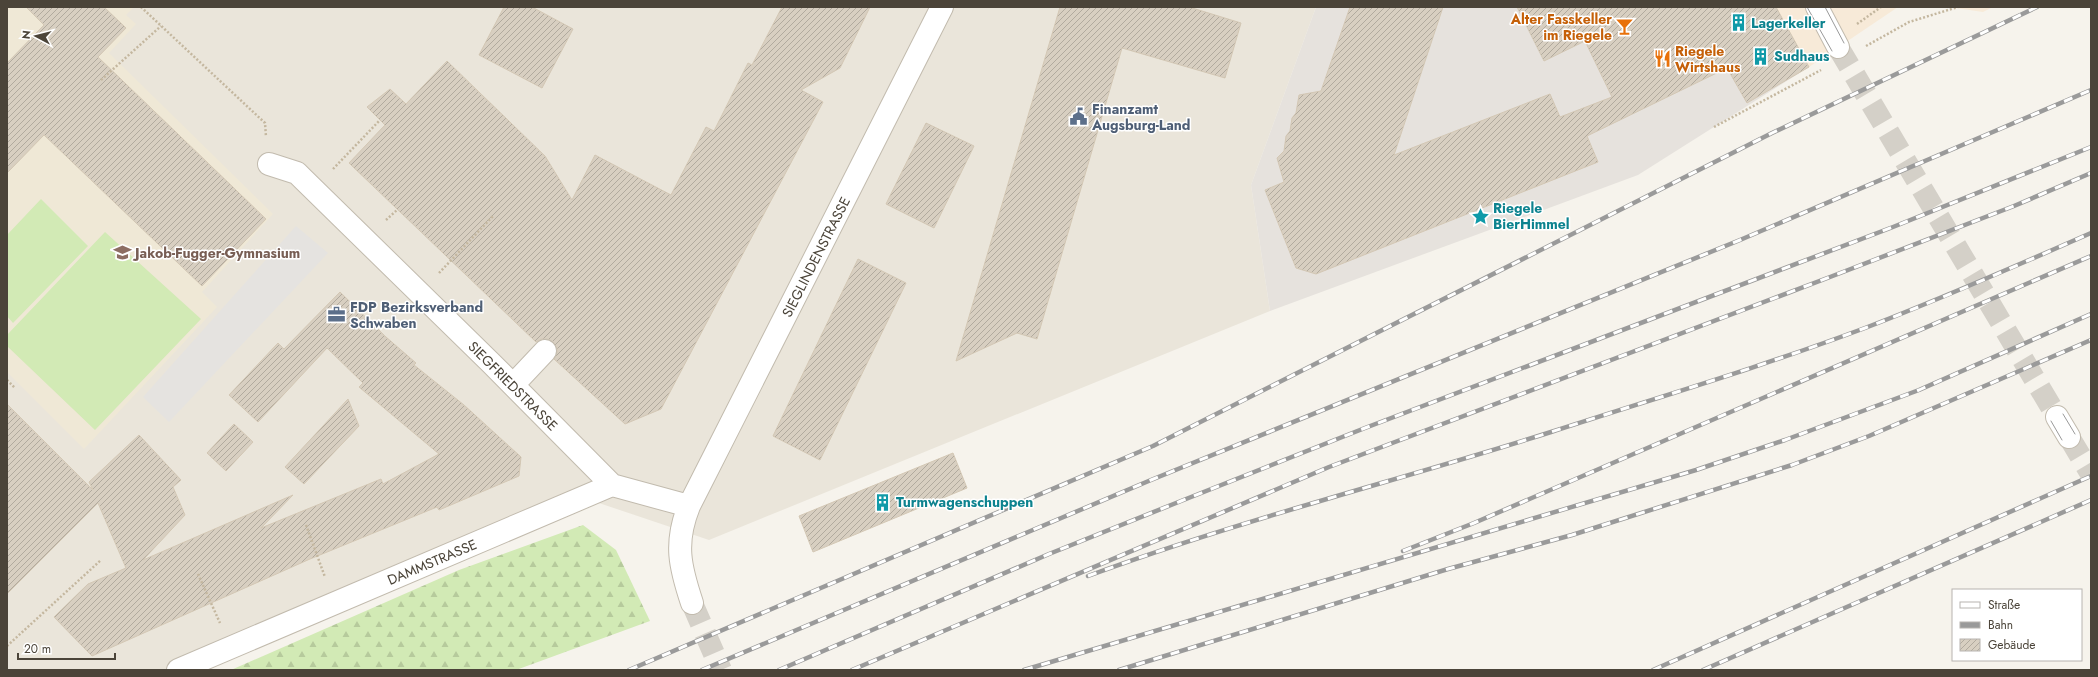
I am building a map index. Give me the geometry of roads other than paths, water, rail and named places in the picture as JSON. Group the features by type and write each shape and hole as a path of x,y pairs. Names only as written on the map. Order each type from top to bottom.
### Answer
{"street":[{"name":"SIEGLINDENSTRASSE","path":"692,603 683,577 678,543 682,524 689,506 942,7"},
{"path":"1817,7 1838,47"},
{"name":"SIEGFRIEDSTRASSE","path":"269,164 296,173 314,189 612,485"},
{"path":"513,385 545,351"},
{"path":"2057,418 2069,437"},
{"path":"612,485 689,506"},
{"name":"DAMMSTRASSE","path":"178,670 612,485"}],"tunnel":[{"path":"1838,47 2057,417"},
{"path":"2069,437 2091,474"},
{"path":"692,603 721,670"}],"tram line":[{"path":"1807,7 1832,51"},
{"path":"1825,7 1844,43"},
{"path":"2063,414 2075,434"},
{"path":"2051,421 2062,440"}],"railway":[{"path":"629,670 1153,446 1772,133 2037,7"},
{"path":"702,670 1151,480 1740,240 2091,90"},
{"path":"779,670 1049,554 1181,501 1365,428 1893,227 2091,147"},
{"path":"852,670 1329,467 1830,277 2014,206 2091,173"},
{"path":"1088,576 1203,537 1493,450 1787,356 1922,306 2091,233"},
{"path":"1403,551 1474,523 2091,256"},
{"path":"1024,670 1696,470 1785,440 1919,390 2091,314"},
{"path":"1119,670 1448,569 1572,535 1792,465 1869,436 2091,340"},
{"path":"1653,670 2091,476"},
{"path":"1703,670 2091,500"}],"place":[{"name":"Lagerkeller","path":"1738,23"},
{"name":"Alter Fasskeller im Riegele","path":"1625,27"},
{"name":"Sudhaus","path":"1761,56"},
{"name":"Riegele Wirtshaus","path":"1662,59"},
{"name":"Finanzamt Augsburg-Land","path":"1079,117"},
{"name":"Riegele BierHimmel","path":"1480,216"},
{"name":"Jakob-Fugger-Gymnasium","path":"122,253"},
{"name":"FDP Bezirksverband Schwaben","path":"337,315"},
{"name":"Turmwagenschuppen","path":"883,502"}]}
